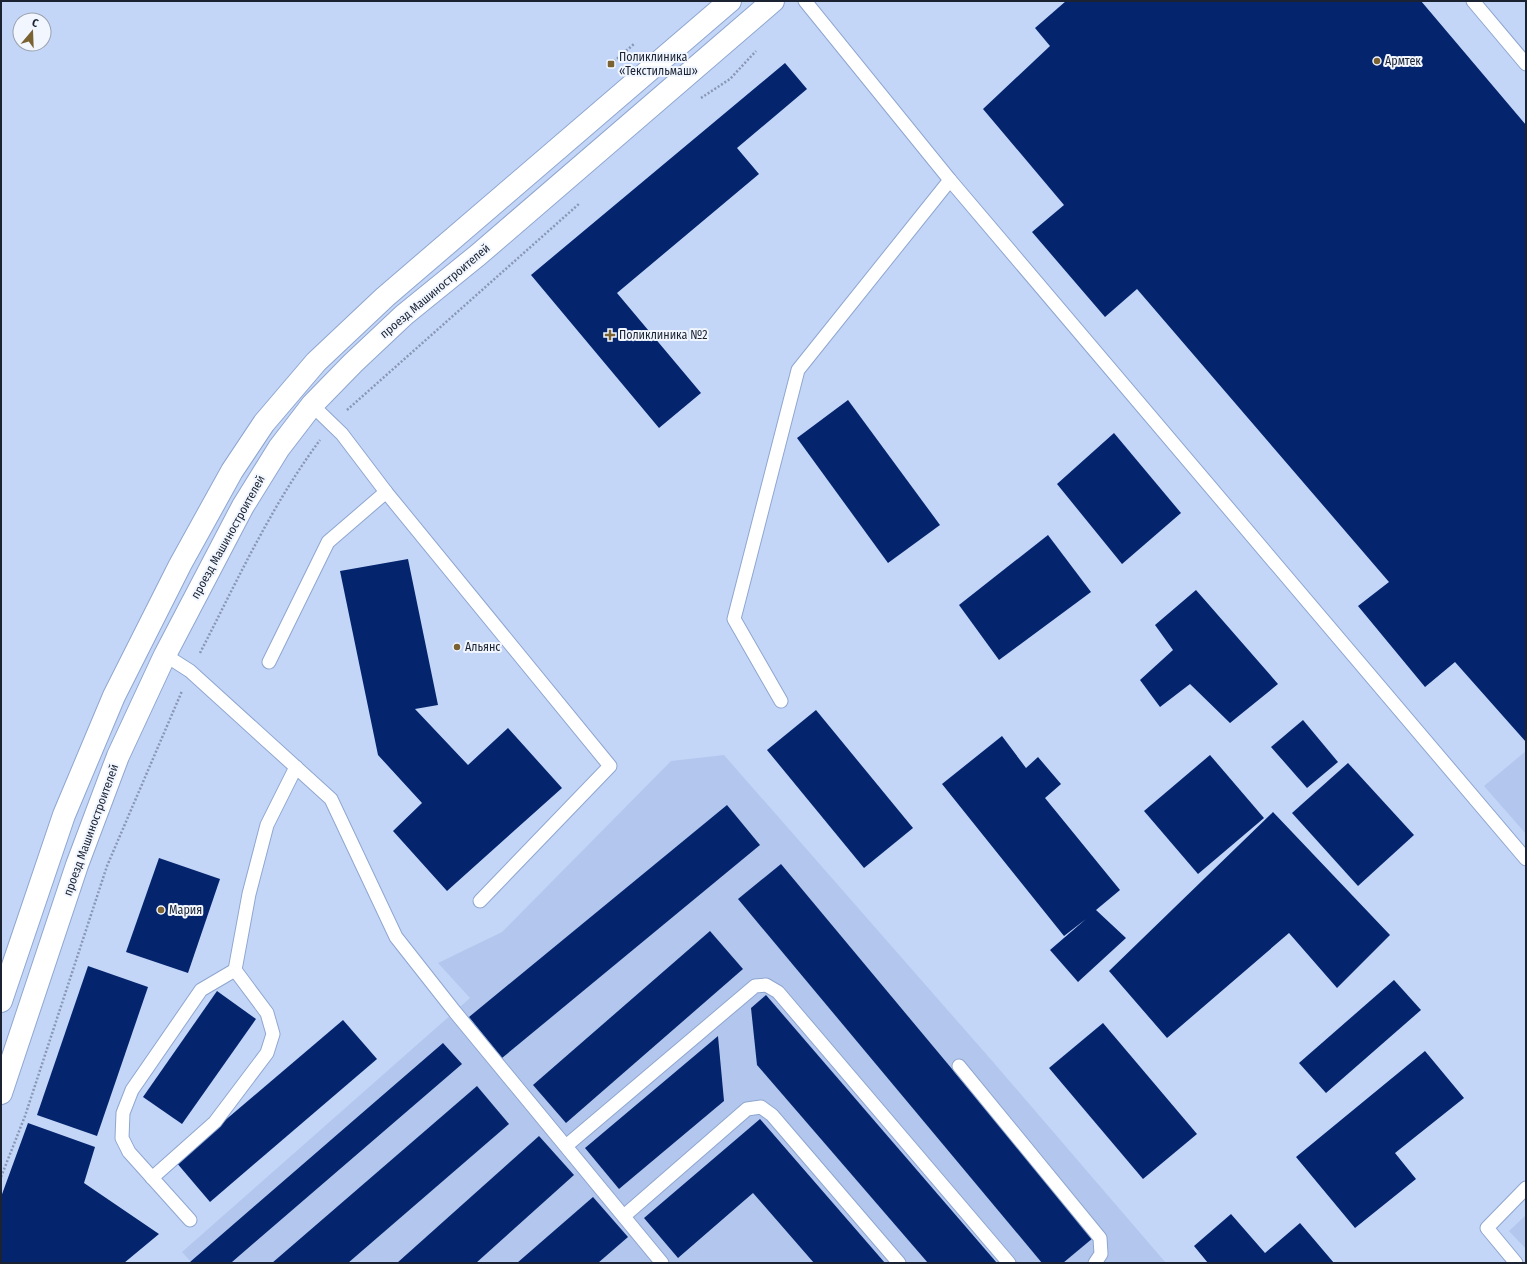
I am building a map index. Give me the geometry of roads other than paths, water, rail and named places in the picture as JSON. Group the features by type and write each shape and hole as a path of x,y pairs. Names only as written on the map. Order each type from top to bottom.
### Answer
{"main road":[{"path":"1,1001 64,815 114,696 180,565 232,471 264,423 316,362 385,297 730,1"},
{"name":"проезд Машиностроителей","path":"1,1093 77,865 118,756 165,655 242,506 279,448 312,406 353,363 404,315 478,255 773,1"}],"lane":[{"path":"805,1 950,180 1526,859"},
{"path":"1473,1 1526,64"},
{"path":"781,701 734,619 798,370 950,180"},
{"path":"312,406 342,434 386,492 610,766 480,901"},
{"path":"269,662 328,542 386,492"},
{"path":"165,655 190,671 331,799 396,937 455,1012 662,1263"},
{"path":"152,1178 215,1122 267,1053 274,1034 267,1013 235,970 249,894 267,825 296,767"},
{"path":"190,1220 129,1152 122,1138 123,1113 132,1090 201,990 235,970"},
{"path":"566,1146 755,986 766,985 778,992 1009,1263"},
{"path":"959,1066 1100,1238 1101,1254 1095,1263"},
{"path":"624,1216 747,1109 760,1107 772,1115 899,1263"},
{"path":"1516,1263 1487,1228 1526,1188"}],"place":[{"name":"Армтек","path":"1377,61"},
{"name":"Поликлиника «Текстильмаш»","path":"611,64"},
{"name":"Поликлиника №2","path":"610,335"},
{"name":"Альянс","path":"457,647"},
{"name":"Мария","path":"161,910"}]}
